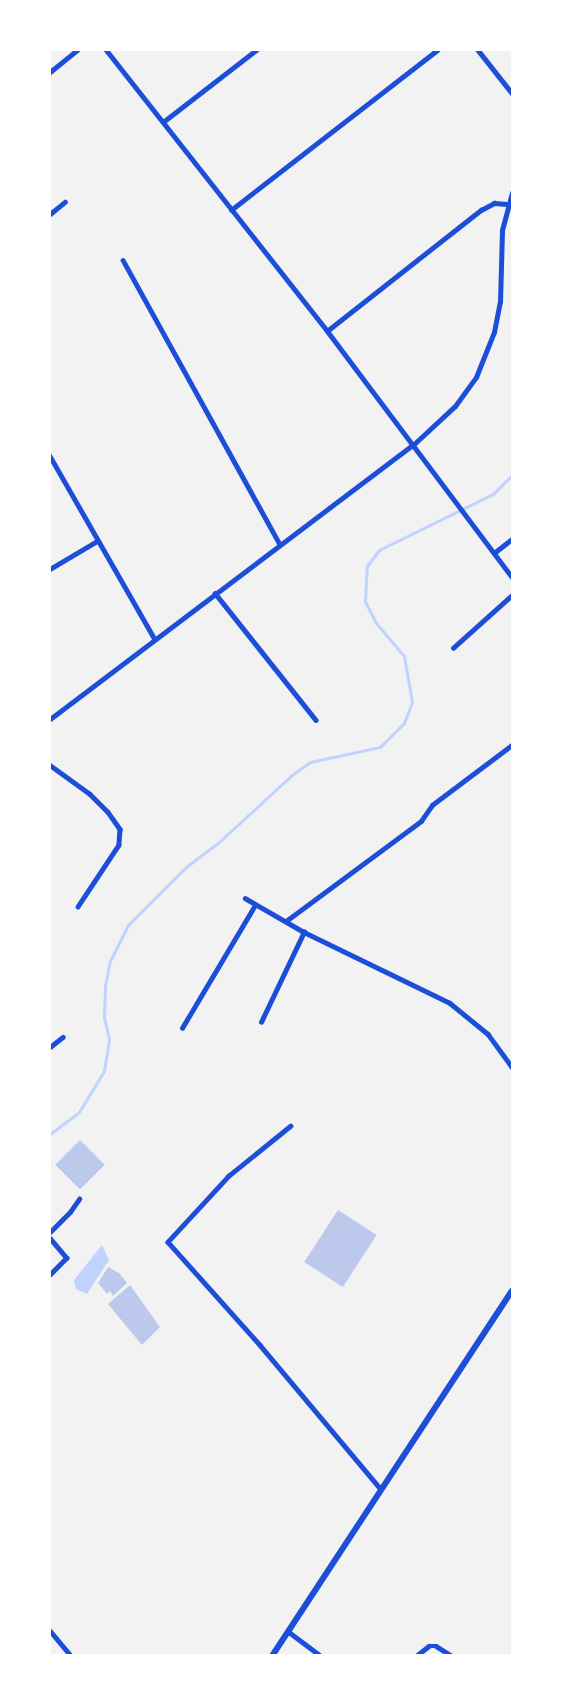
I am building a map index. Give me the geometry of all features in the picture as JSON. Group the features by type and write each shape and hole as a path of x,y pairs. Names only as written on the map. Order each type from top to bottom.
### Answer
{"main road":[{"path":"272,1656 513,1291"}],"street":[{"path":"50,72 76,50"},
{"path":"106,50 327,331 513,577"},
{"path":"163,122 256,50"},
{"path":"231,210 437,50"},
{"path":"478,50 513,93"},
{"path":"50,719 441,422 465,393 487,353 499,309 501,244 507,204 513,192"},
{"path":"50,214 65,202"},
{"path":"327,331 481,210 494,202 507,204"},
{"path":"123,260 280,544"},
{"path":"50,456 155,639"},
{"path":"494,553 513,539"},
{"path":"50,569 97,541"},
{"path":"215,593 316,720"},
{"path":"453,648 513,595"},
{"path":"286,921 421,821 432,805 513,745"},
{"path":"50,765 90,795 108,812 120,829 119,845 78,907"},
{"path":"245,898 304,932 450,1003 488,1034 513,1066"},
{"path":"182,1028 255,905"},
{"path":"261,1022 304,932"},
{"path":"50,1047 63,1037"},
{"path":"291,1126 229,1176 168,1242 260,1345 381,1489"},
{"path":"50,1232 70,1212 79,1199"},
{"path":"50,1238 68,1258 50,1275"},
{"path":"50,1631 71,1656"},
{"path":"289,1632 321,1656"},
{"path":"416,1656 429,1646 436,1646 452,1656"}],"water":[{"path":"102,1245 109,1260 87,1294 76,1289 74,1280"}],"building":[{"path":"80,1140 105,1165 80,1189 55,1165"},
{"path":"338,1210 377,1235 343,1287 304,1262"},
{"path":"108,1267 119,1273 127,1283 113,1296 110,1291 107,1294 98,1283"},
{"path":"130,1285 160,1327 142,1345 108,1304"}],"waterway":[{"path":"50,1134 79,1112 104,1071 109,1039 104,1017 105,986 110,961 128,925 186,867 219,842 293,774 310,762 380,747 404,723 412,702 404,656 376,623 365,601 367,566 379,550 493,494 512,475"}]}
